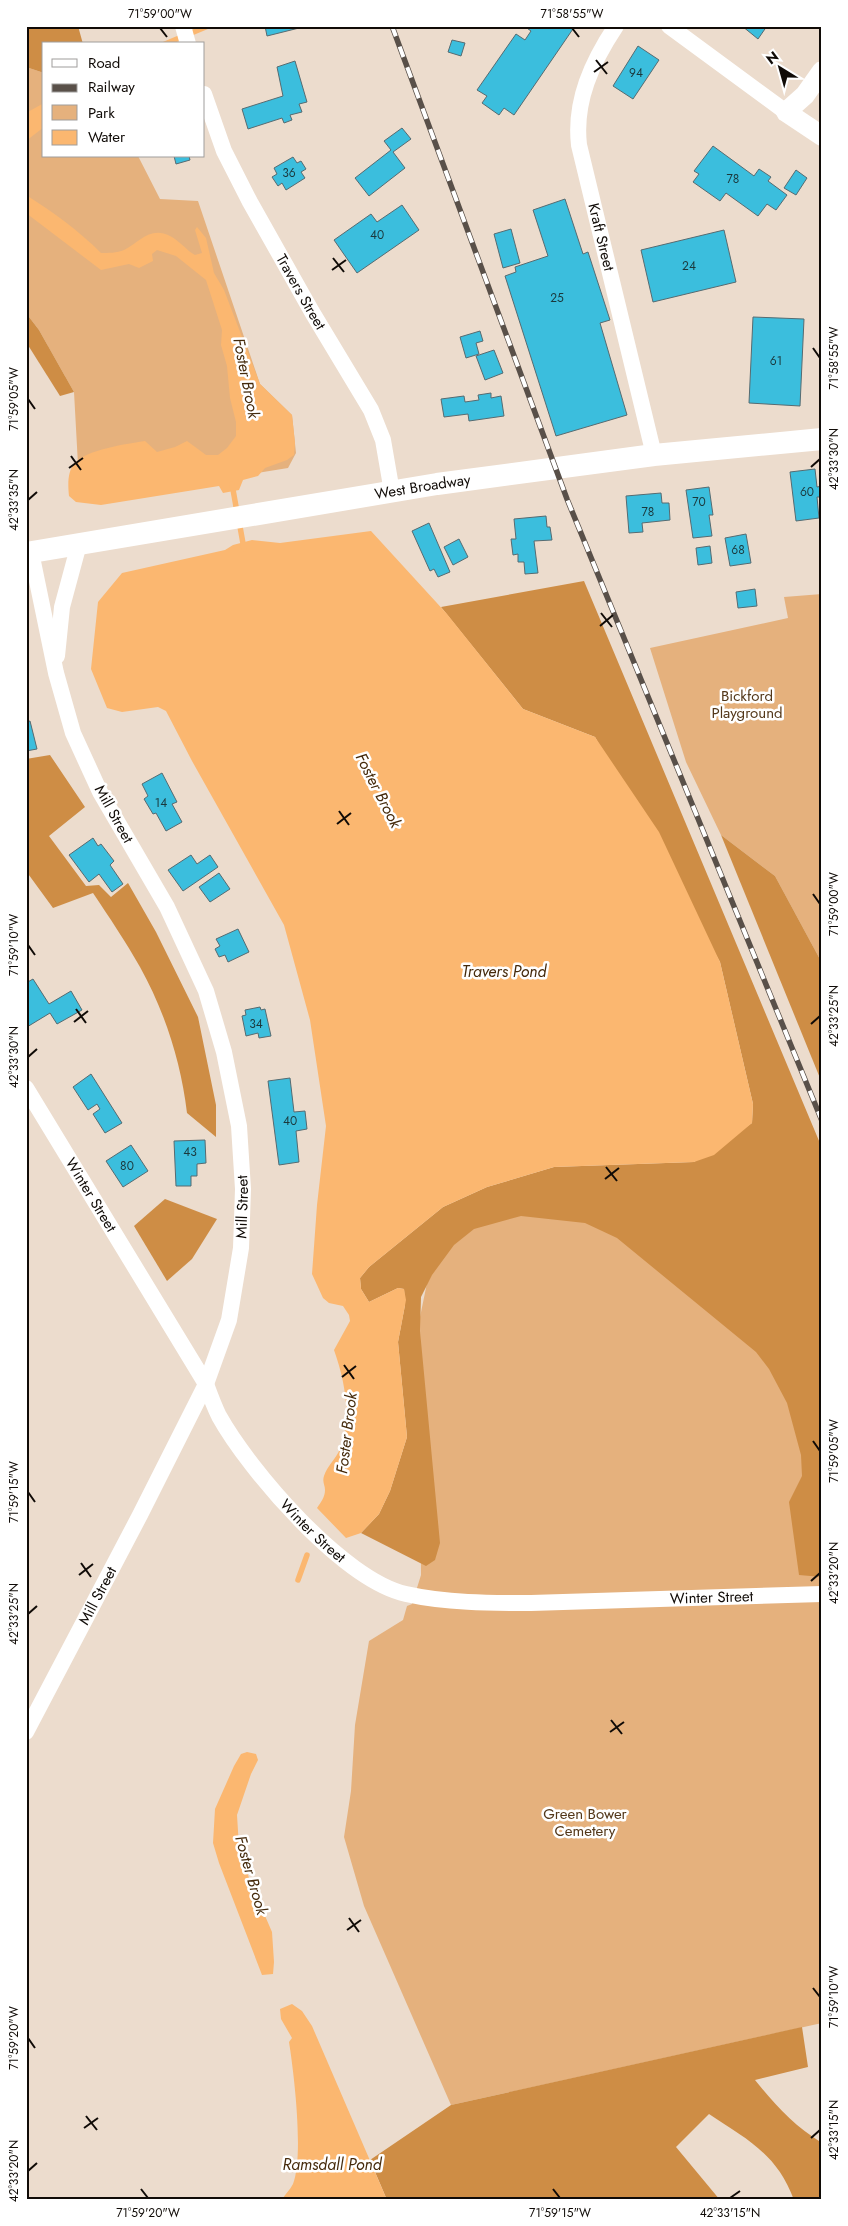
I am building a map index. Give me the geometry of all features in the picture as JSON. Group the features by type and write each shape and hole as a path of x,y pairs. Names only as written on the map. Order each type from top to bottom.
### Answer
{"main road":[{"name":"West Broadway","path":"29,552 392,492 654,455 822,439"}],"street":[{"path":"183,26 187,42"},
{"name":"Kraft Street","path":"616,26 589,74 580,105 579,145 654,455"},
{"path":"669,26 786,112 822,136"},
{"path":"786,112 805,94 822,71"},
{"name":"Travers Street","path":"205,97 224,151 250,202 312,312 371,410 383,440 392,492"},
{"name":"Mill Street","path":"56,673 62,606 79,544"},
{"name":"Mill Street","path":"26,1732 140,1515 206,1384 229,1320 241,1248 242,1189 239,1126 224,1052 206,991 167,907 100,792 81,753 68,717 56,673 29,552"},
{"name":"Winter Street","path":"26,1088 206,1384 219,1414 231,1435 269,1486 331,1550 352,1567 383,1585 404,1594 456,1601 531,1603 822,1594"}],"green space":[{"path":"26,67 42,72 42,158 139,158 160,199 198,201 260,384 292,415 296,453 288,468 80,501 74,392 39,330 26,313"},
{"name":"Bickford Playground","path":"822,594 822,963 775,876 721,835 686,762 650,648 788,618 784,597"},
{"name":"Green Bower Cemetery","path":"679,1206 822,1445 822,2023 451,2105 364,1906 344,1837 351,1791 355,1725 369,1641 403,1620 407,1606 412,1604 421,1575 420,1317 427,1283 439,1250 503,1208"}],"shaded area":[{"path":"26,26 78,26 82,42 42,42 42,72 26,67"},
{"path":"26,313 39,330 74,392 60,396 26,342"},
{"path":"584,581 822,1148 822,1577 799,1575 789,1502 802,1476 801,1455 787,1403 769,1369 756,1352 617,1238 585,1223 521,1216 474,1229 454,1245 432,1275 421,1297 420,1331 440,1543 435,1560 426,1566 361,1533 379,1514 390,1491 407,1437 398,1342 405,1305 404,1289 398,1288 369,1302 361,1289 360,1278 369,1267 443,1207 487,1187 554,1167 694,1162 752,1123 753,1104 720,962 595,737 523,709 441,607"},
{"path":"50,755 85,807 49,836 86,886 99,885 111,897 128,883 156,932 198,1017 216,1105 216,1137 187,1113 176,1056 157,1002 135,958 93,893 53,908 26,871 26,759"},
{"path":"721,835 775,876 822,963 822,1083"},
{"path":"165,1199 217,1219 192,1259 167,1281 134,1226"},
{"path":"802,2027 808,2067 755,2080 770,2098 803,2130 822,2143 822,2200 794,2200 787,2184 770,2159 749,2141 709,2114 676,2147 720,2200 387,2200 370,2160 451,2105"}],"water":[{"path":"42,104 42,129 26,141 26,113"},
{"path":"26,195 65,222 101,253 121,251 146,236 163,233 174,238 195,255 202,253 195,230 197,227 206,238 214,273 224,290 260,384 292,415 295,443 294,455 287,460 265,468 258,476 243,480 239,490 223,493 219,486 101,505 76,502 69,496 68,483 72,466 89,454 108,448 145,441 157,452 175,447 187,441 206,455 218,455 227,448 236,436 236,422 230,398 227,366 221,345 222,330 206,280 176,256 157,250 152,254 153,261 139,268 129,264 101,270 26,213"},
{"name":"Travers Pond","path":"371,531 447,614 523,709 595,737 659,832 720,962 753,1104 752,1123 714,1155 694,1162 554,1167 487,1187 443,1207 369,1267 360,1278 361,1289 369,1302 398,1288 404,1289 406,1300 398,1342 407,1437 390,1491 379,1514 361,1533 346,1538 317,1508 324,1495 324,1476 338,1453 344,1437 346,1399 334,1350 350,1321 349,1315 343,1306 329,1303 323,1298 312,1274 317,1205 326,1126 310,1020 284,925 166,711 158,707 122,712 107,708 91,669 98,602 122,573 225,550 233,545 252,540 280,543"},
{"path":"247,1752 256,1754 258,1760 251,1774 237,1815 239,1847 250,1881 272,1932 273,1974 262,1975 213,1843 215,1809 234,1766 241,1754"},
{"name":"Ramsdall Pond","path":"292,2004 302,2011 312,2026 387,2200 282,2200 293,2184 298,2154 297,2114 289,2042 292,2038 281,2019 280,2009"}],"building":[{"path":"265,26 299,26 299,28 267,36"},
{"path":"524,26 575,26 514,115 504,108 499,115 482,103 487,96 477,90 516,34 525,40 531,31"},
{"path":"742,26 767,26 758,39"},
{"path":"452,40 465,43 461,56 448,52"},
{"path":"638,46 659,60 633,99 613,86"},
{"path":"295,61 307,102 299,104 302,112 290,115 292,120 284,123 282,118 248,129 242,109 283,96 277,67"},
{"path":"402,128 411,139 393,152 405,168 369,196 355,178 391,150 384,141"},
{"path":"713,146 754,176 759,169 771,177 768,181 787,195 776,210 767,204 758,216 726,193 720,201 693,182 699,174 694,171"},
{"path":"293,157 297,163 301,161 306,169 301,172 305,178 286,190 282,183 278,186 272,177 277,174 274,168"},
{"path":"174,158 190,158 190,160 176,164"},
{"path":"796,170 807,178 796,195 784,188"},
{"path":"565,199 583,254 588,252 610,320 600,323 627,415 556,436 505,276 516,272 515,267 548,256 533,210"},
{"path":"402,205 419,230 357,273 334,240 371,214 377,222"},
{"path":"511,229 520,263 503,268 494,234"},
{"path":"724,230 736,282 653,302 641,250"},
{"path":"753,317 804,319 800,406 749,403"},
{"path":"480,331 483,341 476,343 479,354 466,358 460,337"},
{"path":"494,350 503,373 485,380 476,356"},
{"path":"491,393 491,398 501,396 504,416 469,421 468,414 444,417 441,399 464,396 465,402 479,400 478,395"},
{"path":"815,469 817,487 822,486 822,497 817,497 819,518 796,521 790,472"},
{"path":"709,487 713,515 709,515 712,536 693,538 686,490"},
{"path":"661,493 662,503 669,503 670,520 642,523 643,532 629,533 626,496"},
{"path":"546,516 547,527 550,527 552,540 534,541 538,573 525,574 524,562 518,562 518,554 513,555 511,539 516,539 514,519"},
{"path":"429,523 450,572 438,577 434,569 430,571 412,531"},
{"path":"746,534 751,563 730,566 725,538"},
{"path":"459,539 468,557 453,565 444,547"},
{"path":"710,546 712,563 698,565 696,548"},
{"path":"755,589 757,606 738,608 736,592"},
{"path":"30,721 37,749 26,751 26,722"},
{"path":"162,773 177,802 172,804 182,822 166,831 156,813 153,814 144,799 148,796 142,784"},
{"path":"93,838 98,846 101,844 114,861 110,865 123,884 112,892 99,874 89,882 69,855"},
{"path":"191,855 197,864 210,855 218,867 183,891 168,870"},
{"path":"219,873 230,889 210,902 199,887"},
{"path":"238,929 249,952 228,962 225,955 219,957 215,949 220,946 216,939"},
{"path":"33,979 49,1004 71,991 82,1010 57,1024 50,1013 27,1027 26,983"},
{"path":"260,1007 261,1010 265,1009 271,1036 259,1038 258,1033 246,1036 242,1016 246,1015 245,1010"},
{"path":"91,1074 122,1123 105,1133 93,1114 100,1109 97,1104 88,1110 73,1087"},
{"path":"290,1078 294,1112 305,1111 307,1129 296,1131 299,1162 279,1165 268,1081"},
{"path":"205,1140 206,1163 197,1164 197,1176 191,1176 191,1186 176,1186 174,1141"},
{"path":"131,1145 148,1171 123,1187 106,1161"}],"waterway":[{"name":"Foster Brook","path":"170,42 208,26"},
{"name":"Foster Brook","path":"232,484 237,512"},
{"name":"Foster Brook","path":"239,521 244,549"},
{"name":"Foster Brook","path":"298,1580 307,1555"}],"railway":[{"path":"392,26 567,499 822,1121"}]}
